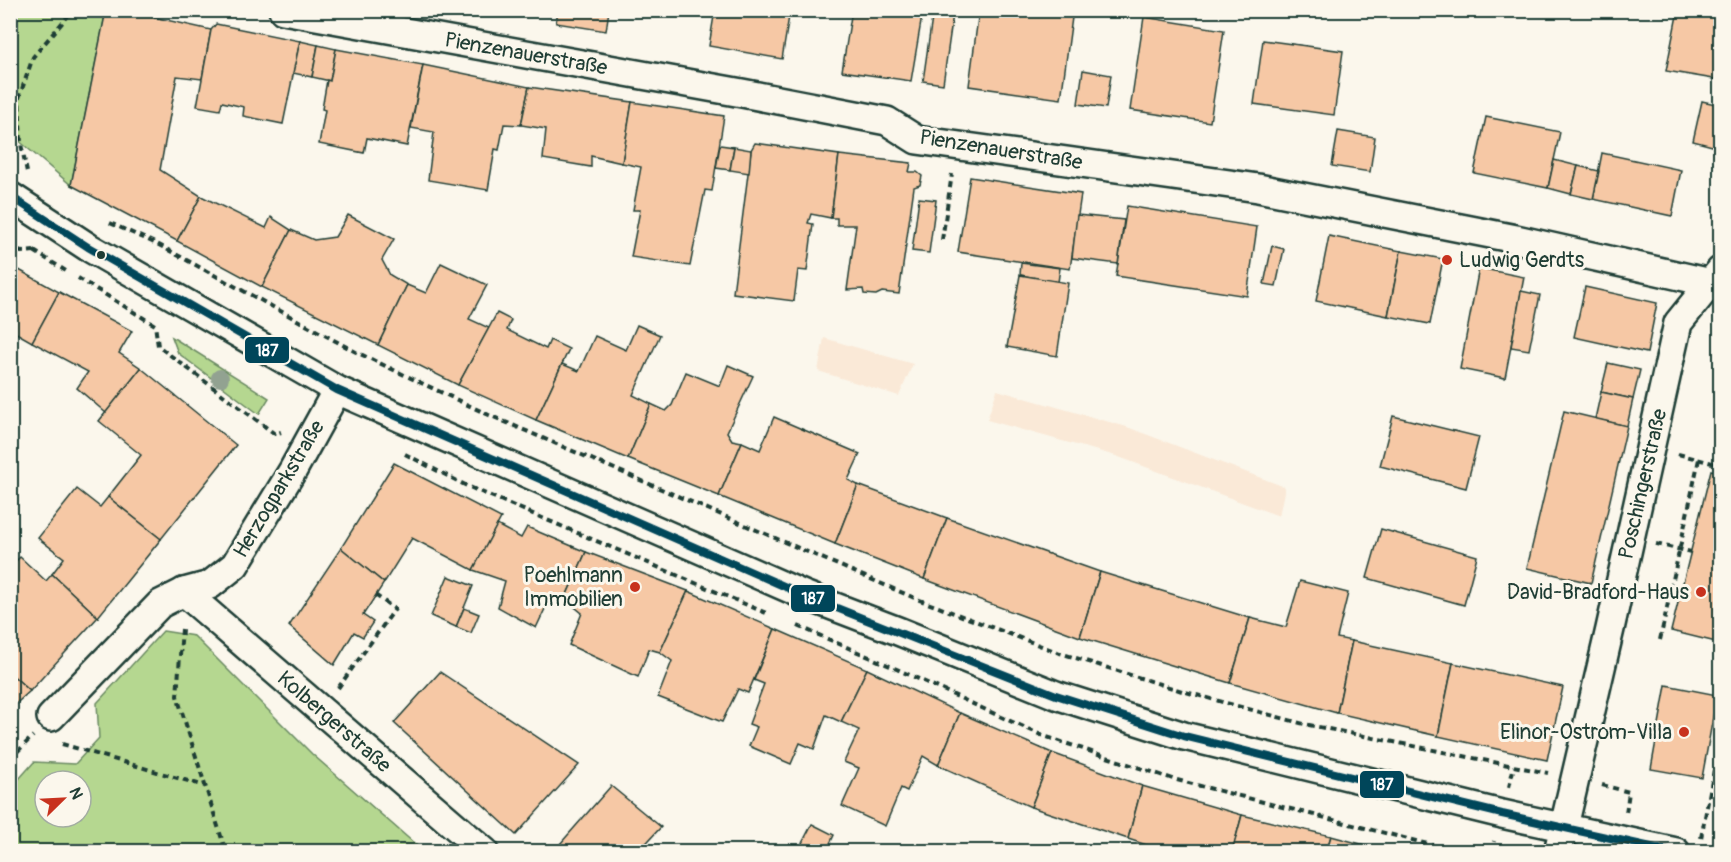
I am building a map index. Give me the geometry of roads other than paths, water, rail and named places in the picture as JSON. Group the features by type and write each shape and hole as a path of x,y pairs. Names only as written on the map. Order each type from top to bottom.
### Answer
{"street":[{"name":"Pienzenauerstraße","path":"283,10 886,121 917,140 1258,188 1717,280"},
{"path":"11,199 88,247 337,390 804,595 1056,695 1184,736 1502,814 1561,839 1688,849"},
{"name":"Poschingerstraße","path":"1561,839 1678,323 1717,280"},
{"name":"Herzogparkstraße","path":"42,730 160,604 184,592 210,585 235,565 337,390"},
{"name":"Kolbergerstraße","path":"184,592 485,852"}],"place":[{"name":"Ludwig Gerdts","path":"1447,260"},
{"name":"Poehlmann Immobilien","path":"635,587"},
{"name":"David-Bradford-Haus","path":"1701,592"},
{"name":"Elinor-Ostrom-Villa","path":"1684,732"}]}
